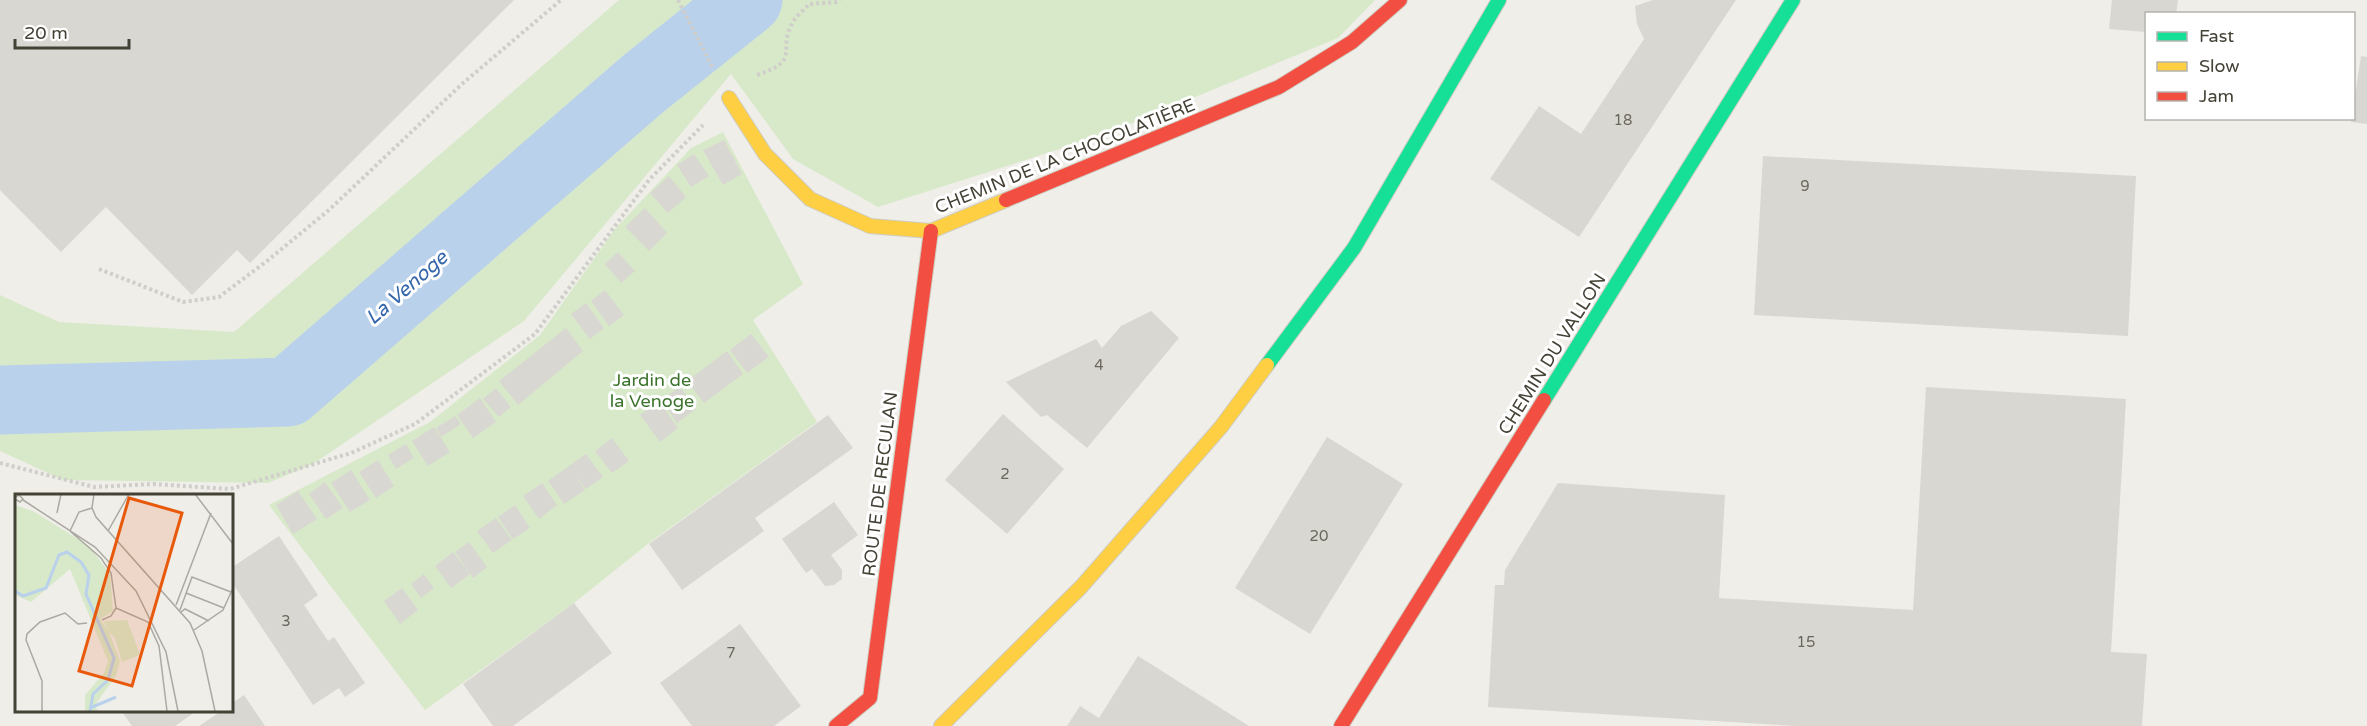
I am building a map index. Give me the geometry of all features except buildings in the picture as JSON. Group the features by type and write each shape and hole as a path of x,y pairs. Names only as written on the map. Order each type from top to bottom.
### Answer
{"street":[{"name":"CHEMIN DE LA CHOCOLATIÈRE","path":"729,98 765,154 810,199 870,226 931,231 1280,87 1352,42 1400,0"},
{"path":"941,726 1081,587 1221,427 1354,248 1499,0"},
{"name":"CHEMIN DU VALLON","path":"1341,726 1793,0"},
{"name":"ROUTE DE RECULAN","path":"836,726 870,698 931,231"}],"path":[{"path":"99,269 183,302 219,297 267,261 328,210 462,84 561,0"},
{"path":"678,0 715,71"},
{"path":"0,463 94,487 153,484 230,489 351,453 415,424 535,334 649,180 729,98 756,75 777,69 787,55 788,36 793,22 809,4 840,0"}],"green space":[{"path":"619,0 1375,0 1338,38 1101,136 878,207 793,159 731,74 524,321 313,464 268,483 63,480 0,451 0,295 59,322 234,332"},
{"name":"Jardin de la Venoge","path":"723,132 803,284 753,320 817,422 649,543 574,603 425,710 269,505 430,422 540,335 615,229 691,148"}],"waterway":[{"name":"La Venoge","path":"0,400 288,392 643,84 748,0"}],"traffic: fast":[{"path":"1267,365 1354,248 1499,0"},
{"path":"1544,400 1793,0"}],"traffic: slow":[{"path":"729,98 765,154 810,199 870,226 931,231 1006,200"},
{"path":"941,726 1081,587 1221,427 1267,365"}],"traffic: jam":[{"path":"1006,200 1279,87 1352,42 1400,0"},
{"path":"836,726 870,698 931,231"},
{"path":"1341,726 1544,400"}]}
